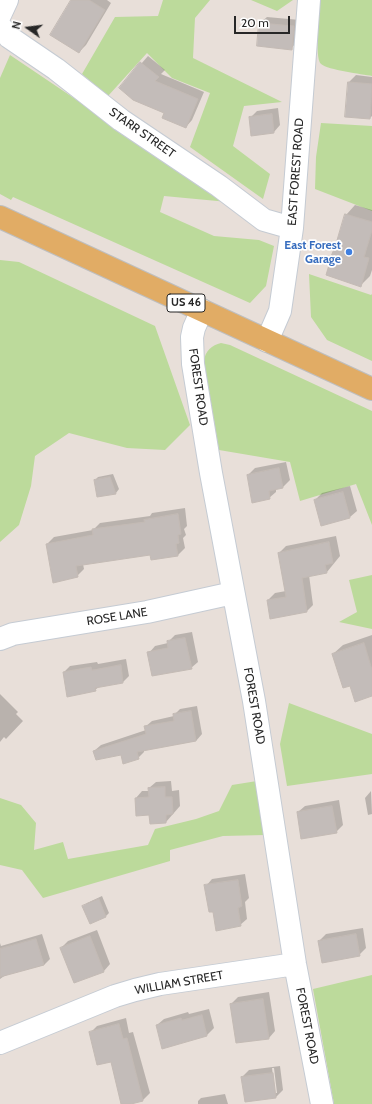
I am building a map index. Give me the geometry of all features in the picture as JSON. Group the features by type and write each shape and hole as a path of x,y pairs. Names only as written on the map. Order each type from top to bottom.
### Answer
{"main road":[{"name":"US 46","path":"0,217 372,389"}],"street":[{"path":"0,15 7,0"},
{"name":"EAST FOREST ROAD","path":"267,341 280,311 292,228 309,0"},
{"name":"STARR STREET","path":"0,26 9,36 121,120 219,186 264,220 292,228"},
{"name":"FOREST ROAD","path":"202,310 192,337 193,364 233,593 254,701 295,964 322,1104"},
{"name":"ROSE LANE","path":"0,639 13,634 147,612 233,593"},
{"name":"WILLIAM STREET","path":"0,1043 115,996 135,990 160,984 295,964"}],"green space":[{"path":"163,0 210,0 195,18 193,58 282,102 244,106 233,146 270,174 263,199 190,147 210,93 172,78 147,53 108,96 82,74 115,17 158,16"},
{"path":"251,0 293,0 277,11"},
{"path":"320,0 372,0 372,76 338,70 321,64 318,53"},
{"path":"10,55 228,202 164,196 160,212 214,236 259,240 274,246 266,286 250,303 13,197 11,200 0,194 0,78"},
{"path":"321,123 372,126 372,211 315,189 316,157"},
{"path":"0,260 19,262 155,326 190,425 165,450 127,448 69,433 35,456 31,486 19,525 0,542"},
{"path":"309,274 371,295 372,294 372,361 327,340 311,317"},
{"path":"221,343 230,345 372,411 372,525 356,484 300,501 290,462 219,450 204,361 206,354 210,349"},
{"path":"372,575 372,629 339,622 357,612 349,580"},
{"path":"289,703 372,734 372,774 287,786 280,744"},
{"path":"257,781 265,835 223,836 170,850 170,861 43,898 22,870 0,865 0,798 21,805 36,823 34,850 63,842 68,859 148,845 155,829 196,819 219,811 232,785"},
{"path":"372,975 372,1104 334,1104 313,989"}],"building":[{"path":"71,0 89,0 105,10 79,53 50,35"},
{"path":"259,23 294,26 292,50 257,46"},
{"path":"140,62 159,77 155,81 198,99 186,128 162,118 164,113 133,100 119,88"},
{"path":"348,82 372,84 370,119 345,117"},
{"path":"272,114 274,133 251,136 249,117"},
{"name":"East Forest Garage","path":"345,214 372,222 372,230 364,257 369,258 361,287 326,275 329,261"},
{"path":"279,468 283,488 269,491 270,499 252,503 247,475"},
{"path":"110,477 116,494 97,497 94,480"},
{"path":"343,492 350,518 321,526 314,500"},
{"path":"178,514 181,534 178,535 179,543 176,544 178,556 151,560 150,555 76,566 78,577 53,583 46,544 93,535 92,529 145,522 144,520"},
{"path":"329,542 333,563 325,565 327,573 302,578 307,612 270,619 267,600 286,597 278,553"},
{"path":"185,638 192,669 152,676 147,652 168,648 167,641"},
{"path":"364,643 372,670 372,696 355,702 350,686 343,688 332,654"},
{"path":"121,665 123,683 95,688 96,691 67,697 63,672 91,667 92,670"},
{"path":"191,711 196,741 137,752 139,759 123,764 121,755 96,760 93,751 146,734 144,726 174,721 173,714"},
{"path":"165,787 165,797 172,797 173,814 166,815 166,823 150,824 149,815 136,816 135,798 149,797 148,788"},
{"path":"332,806 337,833 301,839 297,812"},
{"path":"238,880 242,906 238,908 241,926 216,931 213,912 209,912 204,885"},
{"path":"99,899 106,917 90,924 82,906"},
{"path":"356,934 360,956 322,963 318,941"},
{"path":"90,936 104,972 74,983 60,948"},
{"path":"36,939 44,965 0,977 0,949"},
{"path":"263,999 269,1039 236,1043 230,1004"},
{"path":"202,1015 207,1036 162,1049 156,1025 181,1018 182,1020"},
{"path":"119,1024 123,1039 127,1038 143,1101 131,1104 121,1104 111,1062 97,1065 89,1032"},
{"path":"273,1073 276,1098 245,1102 241,1077"}],"place":[{"name":"East Forest Garage","path":"349,252"}]}
